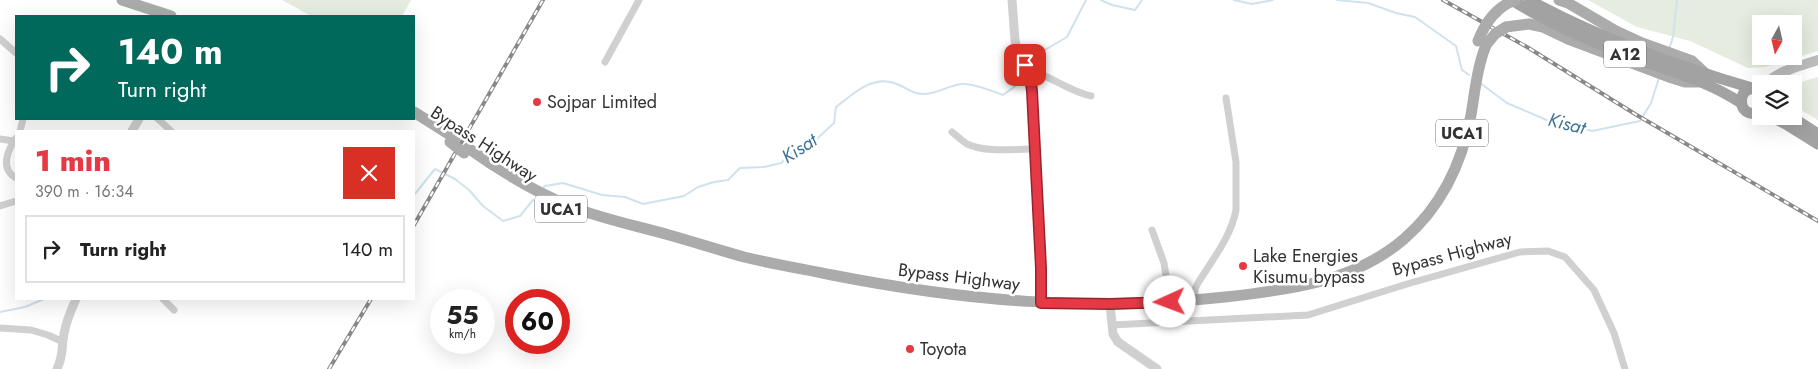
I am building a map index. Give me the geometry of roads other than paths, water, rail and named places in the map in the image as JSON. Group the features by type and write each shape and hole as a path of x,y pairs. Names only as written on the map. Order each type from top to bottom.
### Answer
{"highway":[{"name":"A12","path":"1514,0 1550,22 1591,40 1705,78 1752,87"},
{"name":"A12","path":"1529,0 1604,36 1705,78 1752,113"},
{"path":"1741,103 1745,92 1752,90"},
{"path":"1802,124 1818,134"},
{"name":"A12","path":"1787,125 1818,144"}],"main road":[{"path":"122,0 168,15"},
{"name":"UCA1","path":"1424,217 1443,182 1457,151 1464,129 1476,51 1482,31 1496,11 1514,0"},
{"path":"1559,0 1568,3 1616,31 1692,61 1705,78"},
{"name":"UCA1","path":"1424,217 1441,197 1458,164 1466,141 1477,74 1486,45 1495,34 1506,27 1529,24 1543,27 1568,39 1672,78 1685,82 1705,78"},
{"path":"1778,75 1818,60"},
{"name":"Bypass Highway","path":"415,113 503,180 575,215 641,234 692,246 711,248 748,258 887,286 987,299 1041,303 1110,304 1170,302 1273,291 1316,283 1338,277 1379,259 1411,233 1424,217"},
{"name":"Bypass Highway","path":"414,120 453,140"}],"street":[{"path":"605,62 639,0"},
{"path":"1012,0 1014,40 1017,50 1029,70 1032,91 1041,303"},
{"path":"0,39 15,52"},
{"path":"1029,70 1051,78 1072,90 1091,96"},
{"path":"1195,300 1198,283 1222,245 1236,210 1236,162 1226,98"},
{"path":"159,120 170,130"},
{"path":"952,132 968,144 982,148 998,150 1034,149"},
{"path":"0,139 15,139 6,155 5,163 9,174 15,177"},
{"path":"0,206 15,201"},
{"path":"1152,230 1164,263 1170,302"},
{"name":"Bypass Highway","path":"1112,325 1308,315 1520,252 1548,251 1565,257 1594,290 1614,333 1625,369"},
{"path":"57,369 63,353 63,342 69,314 76,300"},
{"path":"164,300 174,310"},
{"path":"1110,304 1113,334 1118,342 1157,369"},
{"path":"0,328 31,330 63,342"}],"waterway":[{"name":"Kisat","path":"1030,62 1043,51 1067,37 1086,0"},
{"name":"Kisat","path":"1101,0 1112,5 1135,10 1142,0"},
{"name":"Kisat","path":"1234,0 1252,4 1273,0"},
{"name":"Kisat","path":"1337,0 1368,3 1396,13 1415,17 1456,46 1462,70 1469,75"},
{"name":"Kisat","path":"1669,49 1673,37 1677,0"},
{"name":"Kisat","path":"543,188 563,183 602,195 625,197 643,204 684,196 698,187 728,180 740,168 764,167 781,163 794,151 809,146 834,123 836,107 864,86 872,83 880,81 897,84 920,94 967,84 1003,95 1018,84 1022,70"},
{"name":"Kisat","path":"1480,83 1507,103 1549,121 1592,131 1640,121 1651,103 1659,78"},
{"path":"415,194 435,169 455,179 469,190 483,206 503,221 520,216 533,200"},
{"path":"0,312 25,307 42,300"}],"railway":[{"path":"415,223 543,0"},
{"path":"1443,0 1527,47 1635,114 1818,221"},
{"path":"329,369 370,300"}],"place":[{"name":"Sojpar Limited","path":"537,102"},
{"name":"Lake Energies Kisumu bypass","path":"1243,266"},
{"name":"Toyota","path":"910,349"}]}
